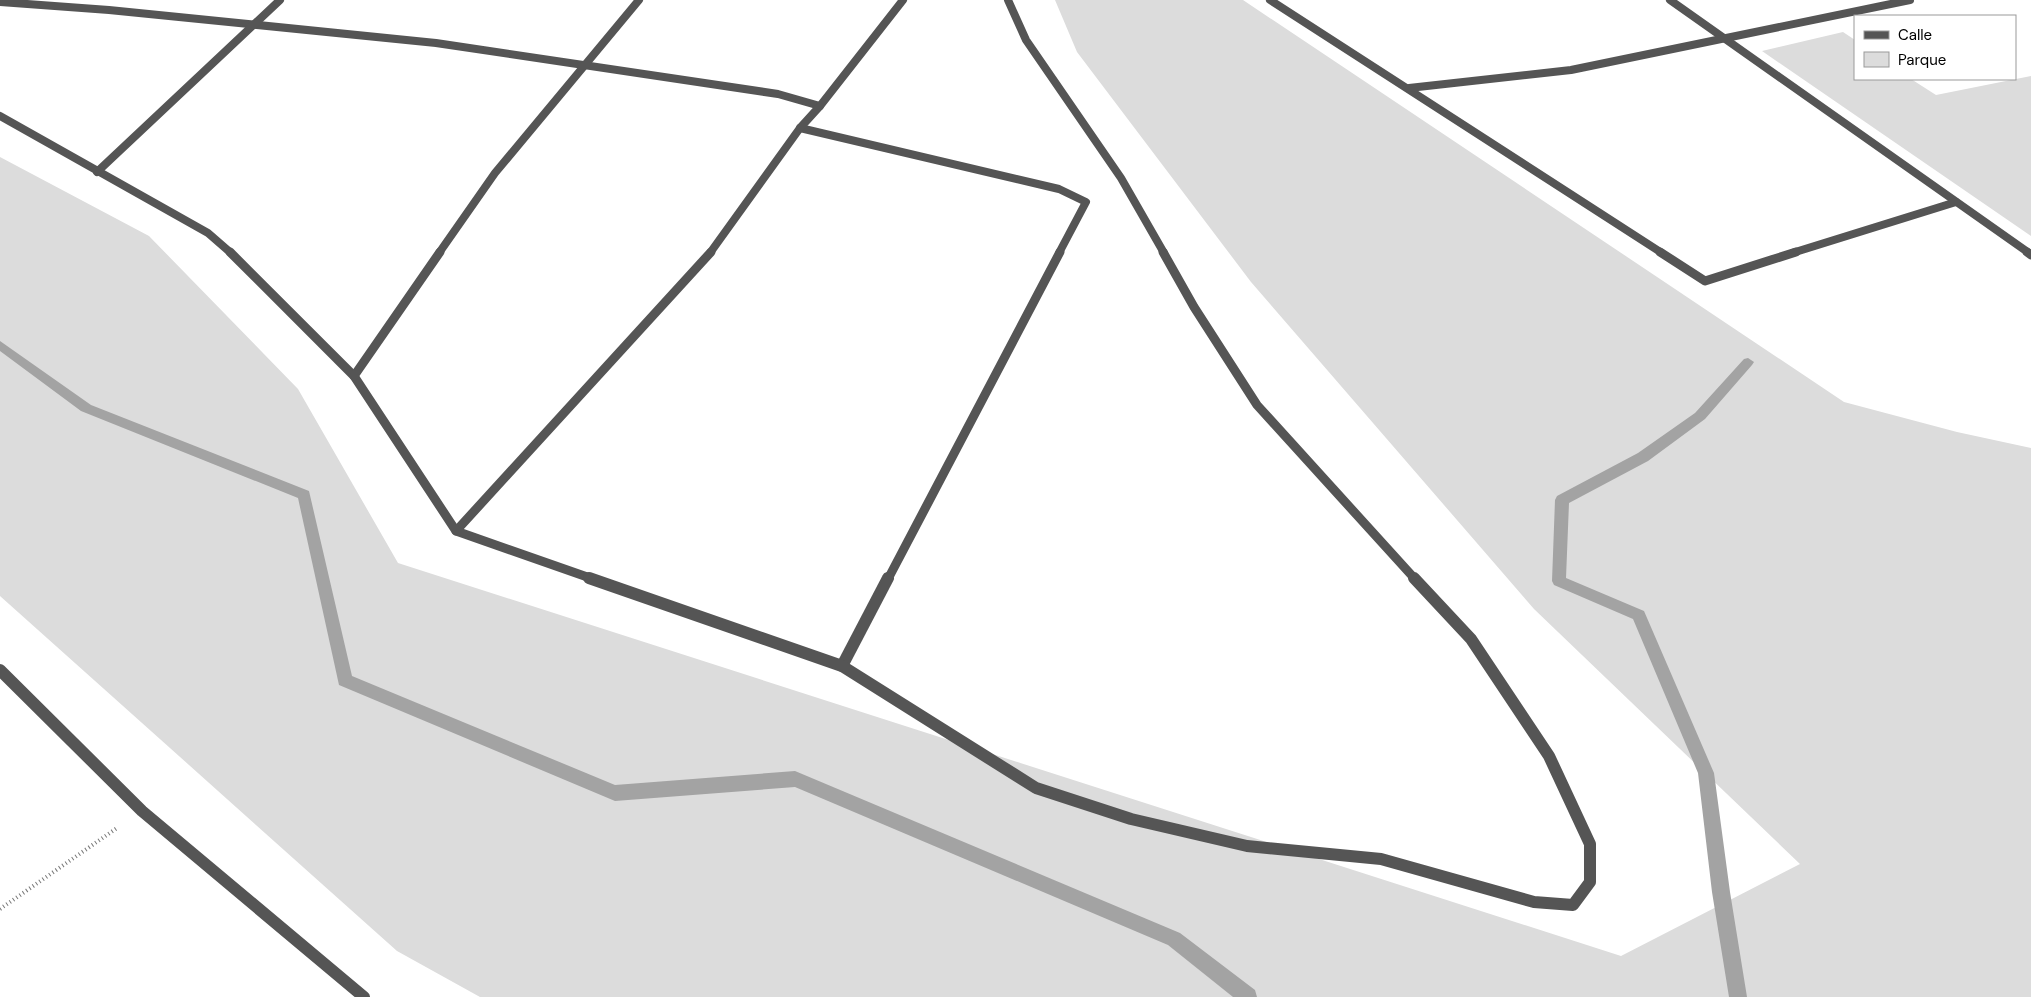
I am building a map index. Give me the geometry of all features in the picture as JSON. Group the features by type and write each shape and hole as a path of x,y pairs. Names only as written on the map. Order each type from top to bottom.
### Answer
{"street":[{"path":"97,172 280,0"},
{"path":"354,376 495,173 639,0"},
{"path":"456,531 717,246 800,128 820,106 902,0"},
{"path":"0,116 208,233 244,265 316,340 354,376 456,531 842,666 1036,788 1131,819 1247,846 1381,859 1534,902 1573,905 1590,882 1590,844 1549,756 1471,640 1356,517 1257,405 1194,307 1121,178 1026,40 1008,0"},
{"path":"1270,0 1409,88 1705,281 1956,202"},
{"path":"1670,0 2031,255"},
{"path":"1409,88 1571,70 1910,0"},
{"path":"0,2 109,10 436,44 584,64 778,94 820,106"},
{"path":"800,128 1059,189 1086,202 842,666"},
{"path":"0,670 142,811 364,997"}],"path":[{"path":"0,909 142,811"}],"green space":[{"path":"1055,0 1243,0 1844,402 1957,432 2031,448 2031,997 480,997 397,951 0,596 0,157 149,236 298,389 398,563 1621,956 1800,864 1534,609 1251,282 1077,52"},
{"path":"1843,32 1854,39 1854,80 1913,80 1936,95 2031,76 2031,236 1762,51"}],"waterway":[{"path":"0,345 86,408 304,495 345,680 615,793 795,779 1174,939 1248,997"},
{"path":"1738,997 1721,892 1706,773 1639,615 1559,581 1562,500 1643,457 1700,416 1748,362"}]}
